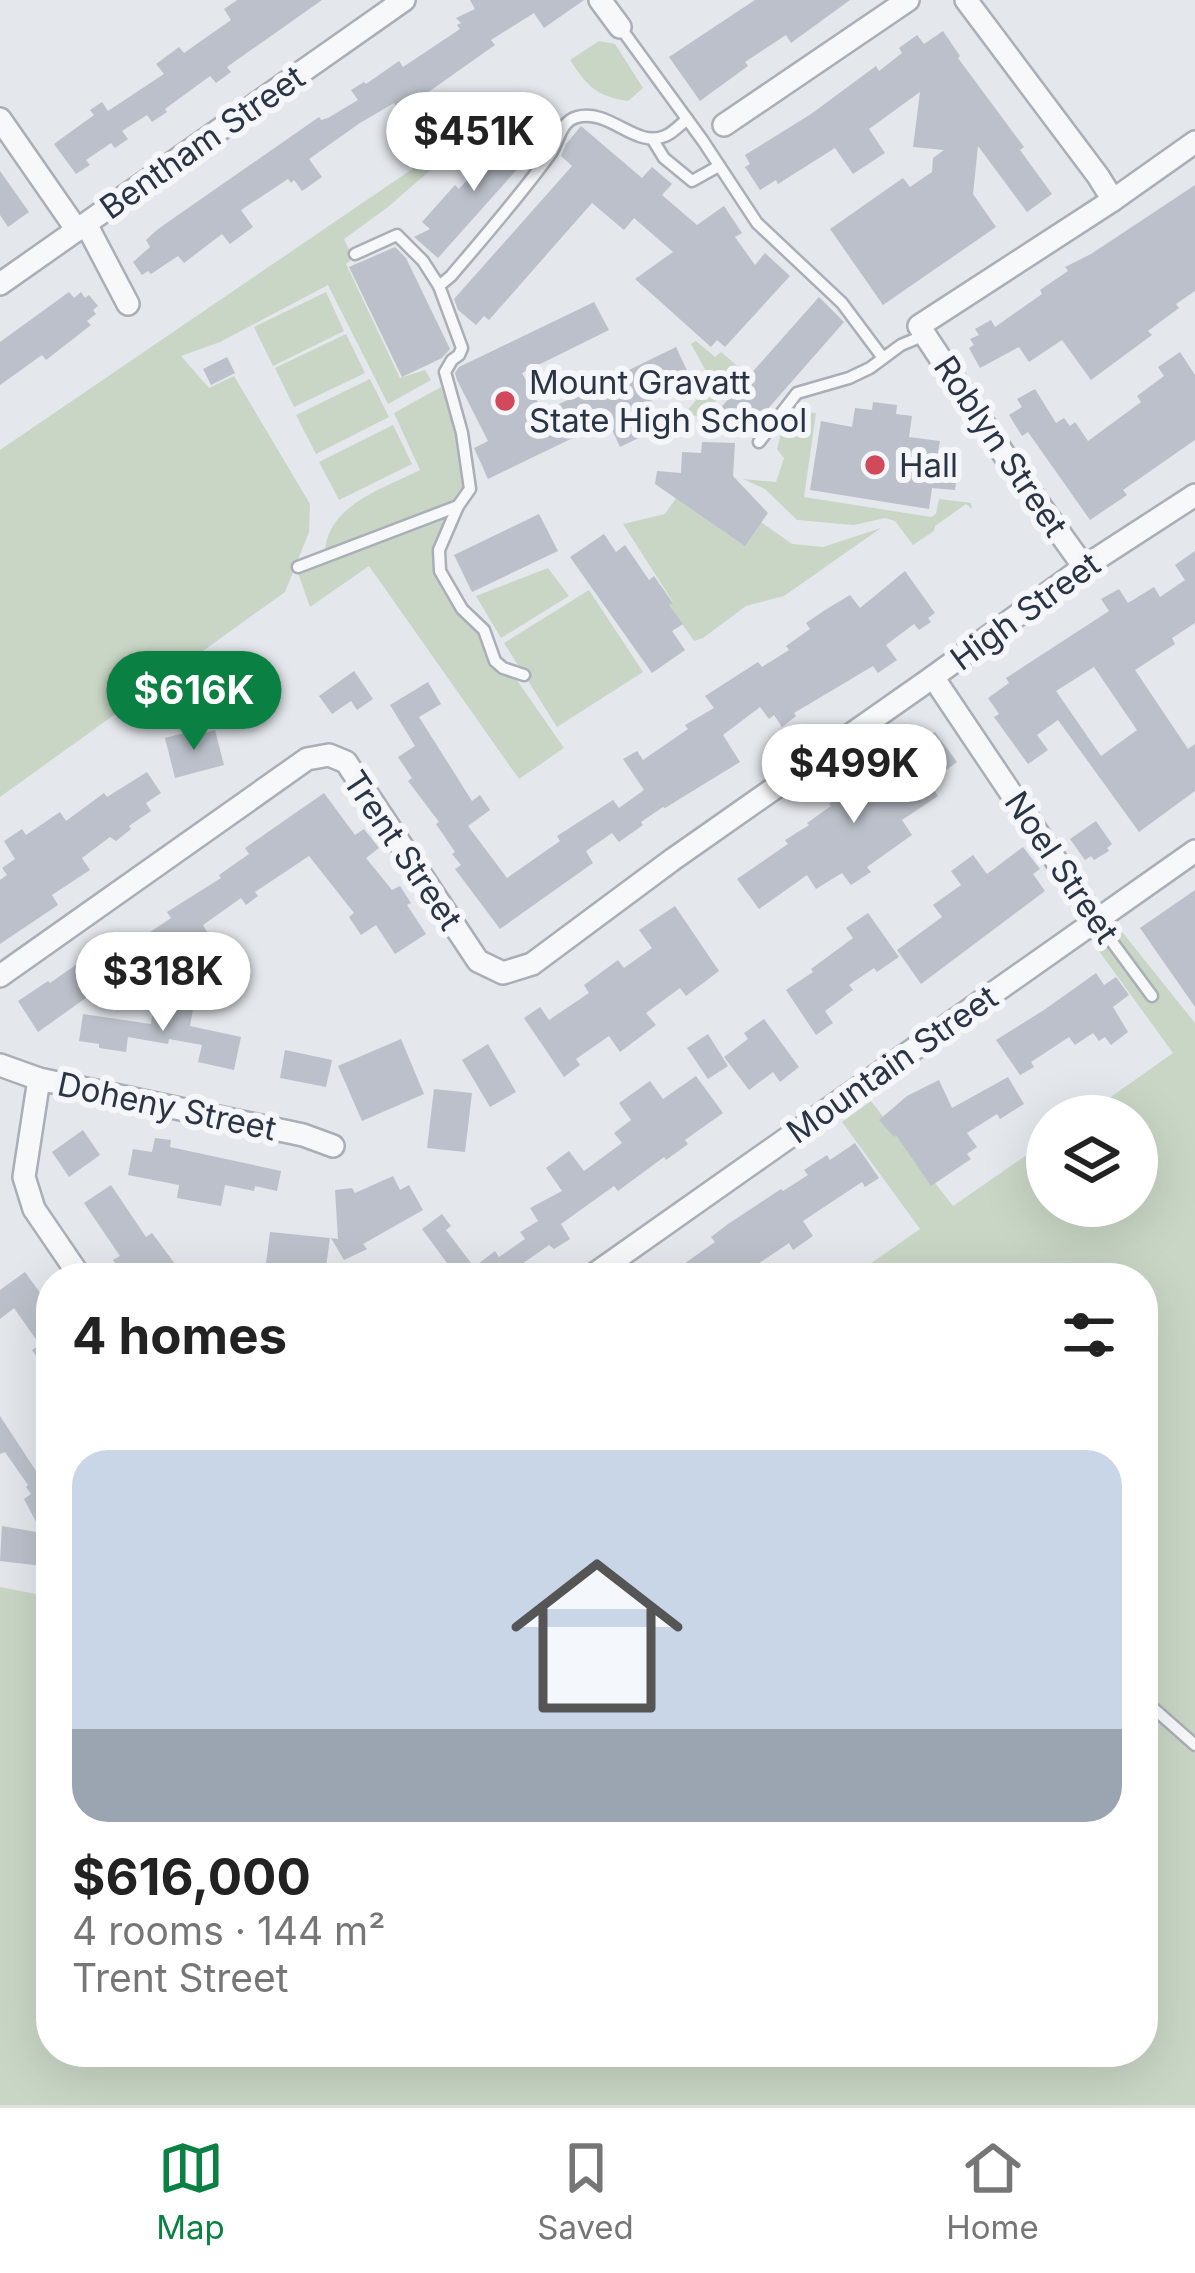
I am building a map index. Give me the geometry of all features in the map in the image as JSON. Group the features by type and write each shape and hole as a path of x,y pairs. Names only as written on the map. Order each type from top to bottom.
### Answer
{"street":[{"name":"Bentham Street","path":"0,284 404,0"},
{"path":"600,0 620,27"},
{"path":"724,125 908,0"},
{"path":"966,0 1113,200"},
{"path":"0,119 81,227 128,304"},
{"path":"922,330 1195,142"},
{"name":"Roblyn Street","path":"922,330 1084,567"},
{"name":"High Street","path":"502,974 532,964 1084,567 1193,500"},
{"name":"Noel Street","path":"933,677 1096,920"},
{"name":"Trent Street","path":"0,976 307,759 329,755 346,762 478,962 502,974"},
{"name":"Mountain Street","path":"610,1263 1195,851"},
{"name":"Doheny Street","path":"0,1064 39,1079 303,1135 333,1146"},
{"path":"39,1079 24,1177 34,1208 71,1263"}],"lane":[{"path":"620,27 757,223 842,303 883,358"},
{"path":"439,286 530,182 563,126 573,118 614,122 653,140 668,136 687,119"},
{"path":"653,140 664,158 692,181 719,166"},
{"path":"355,254 397,235 439,286 462,348 446,372 470,489 439,550 440,571 462,609 484,630 495,661 524,675"},
{"path":"759,442 796,393 870,368 922,330"},
{"path":"298,567 458,506"},
{"name":"Noel Street","path":"1096,920 1152,996"},
{"path":"1158,1712 1195,1745"}],"green space":[{"path":"599,41 615,44 643,88 628,101 594,89 570,60"},
{"path":"424,161 434,167 344,239 353,258 346,264 400,378 425,370 431,380 388,404 328,285 220,342 181,356 209,388 234,376 310,504 309,532 285,592 0,797 0,450"},
{"path":"326,292 344,331 273,366 254,327"},
{"path":"346,334 365,373 294,407 275,368"},
{"path":"696,341 715,357 721,352 742,370 702,417 684,414 712,382 691,344"},
{"path":"370,379 389,417 316,454 296,415"},
{"path":"441,387 456,435 463,491 448,505 325,554 328,537 346,511 420,470 394,413"},
{"path":"787,411 816,413 804,497 931,517 939,499 971,503 972,509 966,504 913,545 895,521 885,518 854,525 797,520 765,489 743,479 776,482 784,458 777,449"},
{"path":"393,425 412,464 339,500 319,462"},
{"path":"676,498 761,522 792,544 823,547 881,528 784,596 746,606 694,641 623,524 665,514"},
{"path":"450,515 437,571 564,748 519,779 369,566 310,607 298,573"},
{"path":"548,568 569,596 501,638 476,596"},
{"path":"589,590 643,672 557,727 504,643"},
{"path":"1115,923 1195,1023 1195,2105 0,2105 0,1587 36,1594 36,2067 1158,2067 1158,1263 871,1263 920,1229 842,1122 871,1101 953,1206 1026,1156 1026,1227 1158,1227 1158,1095 1114,1095 1173,1053 1091,940"}],"building":[{"path":"237,0 322,0 227,67 231,72 216,83 210,76 152,122 147,115 122,131 128,139 115,148 111,143 86,160 90,165 76,174 54,144 94,115 90,110 102,102 108,111 164,74 156,64 179,47 184,53 231,20 224,9"},
{"path":"470,0 584,0 544,28 534,13 491,40 495,45 400,112 394,103 360,123 309,159 322,177 302,191 288,179 241,210 253,227 230,244 222,234 184,263 178,256 142,275 133,262 150,247 146,240 158,229 319,117 328,118 358,100 351,90 399,61 403,67 460,29 456,18 475,9"},
{"path":"755,0 850,0 791,43 786,35 745,62 748,66 700,101 669,57"},
{"path":"943,31 1052,194 1027,212 978,146 973,194 996,227 883,305 830,229 903,178 910,187 932,172 933,158 944,150 913,147 920,92 869,129 885,153 853,174 835,148 760,190 745,167 750,164 745,155 876,66 879,71 917,35 924,44"},
{"path":"581,126 642,178 652,167 672,184 662,195 697,225 724,206 742,233 735,237 755,265 765,253 790,276 725,347 717,340 711,347 635,279 673,252 634,218 624,230 592,203 489,320 484,316 476,325 458,310 454,299 572,166 561,156"},
{"path":"514,128 536,148 438,258 414,237 430,229 422,222"},
{"path":"0,171 29,212 8,227 0,215"},
{"path":"1195,185 1195,291 1148,331 1152,335 1091,380 1062,340 1029,362 1019,347 980,368 969,348 974,345 970,339 979,335 975,329 991,320 995,327 1042,294 1040,290 1068,271 1065,267"},
{"path":"395,247 406,258 450,349 442,358 402,377 349,267"},
{"path":"69,292 74,298 81,292 85,298 89,295 98,306 87,321 91,325 46,360 42,355 0,385 0,342"},
{"path":"819,297 844,322 744,436 717,412"},
{"path":"594,302 609,330 522,373 543,412 676,347 692,381 640,406 653,431 620,447 608,421 488,479 474,448 488,441 455,373"},
{"path":"1180,352 1195,375 1195,440 1123,490 1127,495 1090,520 1028,432 1022,436 1009,415 1022,407 1017,399 1035,389 1056,423 1064,418 1070,426 1075,422 1088,441 1141,402 1137,396 1164,376 1158,367"},
{"path":"227,357 235,373 211,385 203,369"},
{"name":"Hall","path":"873,402 897,405 896,414 912,416 909,437 940,441 937,459 959,462 955,490 932,488 929,509 810,490 821,421 852,427 855,408 872,410"},
{"path":"702,442 735,443 733,476 768,513 745,546 655,484 657,471 681,473 682,452 701,453"},
{"path":"539,514 558,551 472,592 454,555"},
{"path":"604,534 616,552 625,545 649,580 654,576 683,624 672,631 685,650 652,673 570,557"},
{"path":"1195,551 1195,623 1172,638 1175,644 1135,670 1188,749 1195,744 1195,791 1139,832 1058,720 1037,735 1048,750 1028,764 994,717 999,714 988,698 1009,683 1006,678 1109,611 1101,599 1119,589 1128,603 1154,587 1160,597 1185,580 1175,565","holes":["1094,667 1137,730 1101,756 1056,691"]},
{"path":"905,571 935,613 919,630 914,624 886,645 897,660 878,673 873,666 794,713 782,727 760,707 723,735 740,762 663,807 619,842 612,833 586,851 593,863 500,929 455,869 461,865 439,822 408,781 412,778 398,757 415,746 390,705 428,682 441,704 419,717 472,801 480,795 490,810 468,826 507,878 560,841 557,836 613,800 619,808 644,790 623,759 637,751 643,760 714,708 705,696 758,662 762,667 789,650 786,646 810,629 806,623 850,595 860,608"},
{"path":"354,671 373,699 357,710 351,701 332,714 319,696"},
{"path":"196,730 197,735 215,730 224,765 175,778 165,738"},
{"path":"935,732 957,762 929,783 938,796 902,820 912,835 867,867 871,872 851,885 842,873 816,889 807,875 759,909 737,879 788,844 785,840 829,804"},
{"path":"147,772 161,793 146,803 151,811 116,841 110,837 82,858 90,870 52,895 58,905 0,944 0,880 7,875 2,868 15,859 4,841 22,829 26,835 60,812 66,821 104,793 107,797"},
{"path":"324,793 355,835 364,829 379,848 366,858 392,890 400,886 426,934 395,954 376,925 361,935 349,917 354,913 309,856 255,892 258,896 246,905 241,898 203,925 207,932 163,959 171,970 153,983 138,961 38,1032 18,1001 107,943 116,955 171,918 167,912 249,854 245,848"},
{"path":"1096,821 1112,844 1094,860 1091,856 1085,860 1070,839"},
{"path":"1023,847 1040,869 1033,874 1045,891 921,984 897,950 942,917 933,905 961,885 951,871 973,855 987,874"},
{"path":"1195,890 1195,1007 1140,928"},
{"path":"675,906 719,971 686,996 680,988 646,1013 656,1025 620,1052 609,1036 576,1059 580,1065 564,1077 524,1018 540,1007 549,1020 589,993 584,985 618,960 624,968 652,948 639,930"},
{"path":"868,913 899,957 849,985 853,990 825,1011 833,1023 816,1035 786,990 853,938 846,928"},
{"path":"1096,973 1104,985 1116,977 1129,995 1113,1007 1128,1032 1111,1045 1093,1033 1075,1045 1069,1037 1020,1075 996,1040"},
{"path":"165,999 194,1004 190,1026 241,1037 234,1070 198,1062 202,1045 128,1037 126,1052 79,1041 83,1014 151,1024 153,1010 175,1014"},
{"path":"764,1019 799,1067 780,1082 773,1072 749,1090 724,1057 748,1039 744,1033"},
{"path":"708,1034 728,1066 708,1079 687,1048"},
{"path":"401,1039 424,1094 362,1121 338,1066"},
{"path":"488,1044 516,1092 490,1107 462,1060"},
{"path":"285,1050 332,1060 326,1087 280,1078"},
{"path":"696,1076 723,1113 666,1160 664,1157 618,1191 614,1186 561,1224 570,1239 554,1249 549,1245 523,1263 479,1263 495,1251 499,1257 525,1239 520,1232 538,1221 530,1208 562,1191 546,1168 569,1151 584,1171 622,1143 614,1133 631,1120 619,1103 650,1081 663,1099"},
{"path":"1008,1077 1024,1104 967,1133 977,1147 967,1154 971,1159 931,1186 896,1135 879,1120 907,1096 939,1080 952,1108"},
{"path":"434,1089 472,1093 465,1152 427,1148"},
{"path":"83,1130 100,1155 69,1177 52,1152"},
{"path":"155,1138 171,1140 170,1147 281,1171 277,1191 225,1185 221,1206 177,1198 179,1185 128,1175 133,1149 152,1152"},
{"path":"855,1143 879,1178 865,1187 862,1182 803,1221 813,1236 793,1250 789,1243 759,1263 685,1263 715,1242 711,1237 728,1224 808,1175 804,1170 827,1155 830,1160"},
{"path":"393,1176 400,1190 409,1185 423,1210 344,1260 331,1238 338,1239 335,1190 352,1188 355,1193"},
{"path":"111,1185 146,1237 152,1233 174,1263 115,1263 120,1256 84,1203"},
{"path":"442,1214 451,1226 446,1230 471,1263 447,1263 422,1229"},
{"path":"270,1232 330,1238 327,1263 266,1263"},
{"path":"25,1272 36,1287 36,1339 14,1308 0,1319 0,1290"},
{"path":"0,1416 36,1471 36,1522 24,1499 31,1494 28,1485 5,1452 0,1454"},
{"path":"2,1526 36,1532 36,1565 0,1561"}],"place":[{"name":"Mount Gravatt State High School","path":"505,401"},
{"name":"Hall","path":"875,465"}]}
